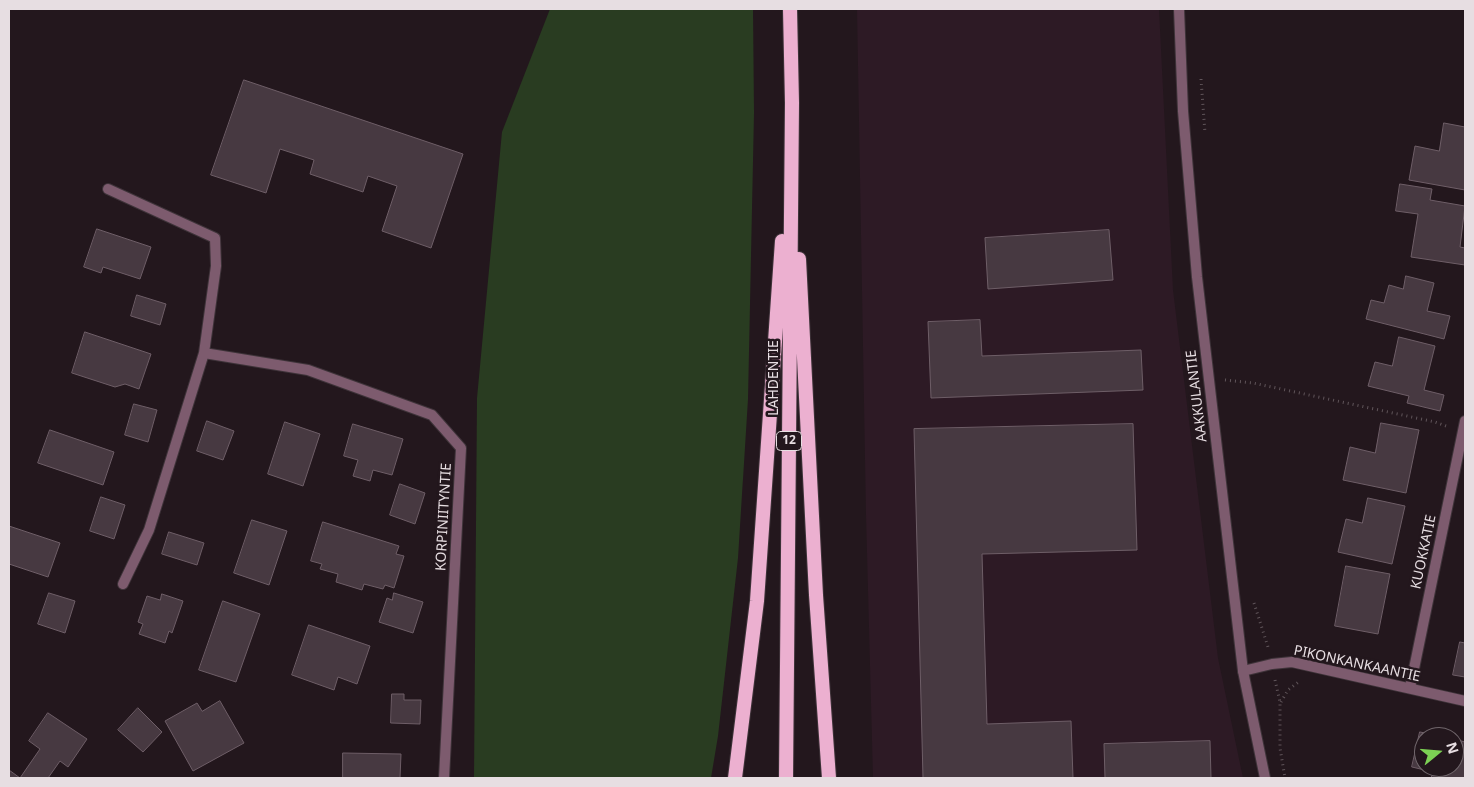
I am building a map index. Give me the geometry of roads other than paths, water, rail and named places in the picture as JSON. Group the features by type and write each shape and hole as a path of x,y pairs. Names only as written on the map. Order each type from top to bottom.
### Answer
{"highway":[{"name":"LAHDENTIE","path":"786,778 792,103 790,9"},
{"path":"735,778 758,601 792,103"},
{"path":"792,103 816,595 829,778"}],"street":[{"name":"AAKKULANTIE","path":"1179,9 1183,111 1197,277 1243,671 1265,778"},
{"path":"108,189 215,238 216,266 204,352 149,530 122,584"},
{"name":"KORPINIITYNTIE","path":"204,352 308,370 432,415 461,448 444,778"},
{"name":"KUOKKATIE","path":"1410,688 1465,421"},
{"name":"PIKONKANKAANTIE","path":"1243,671 1272,664 1292,662 1465,701"}]}
